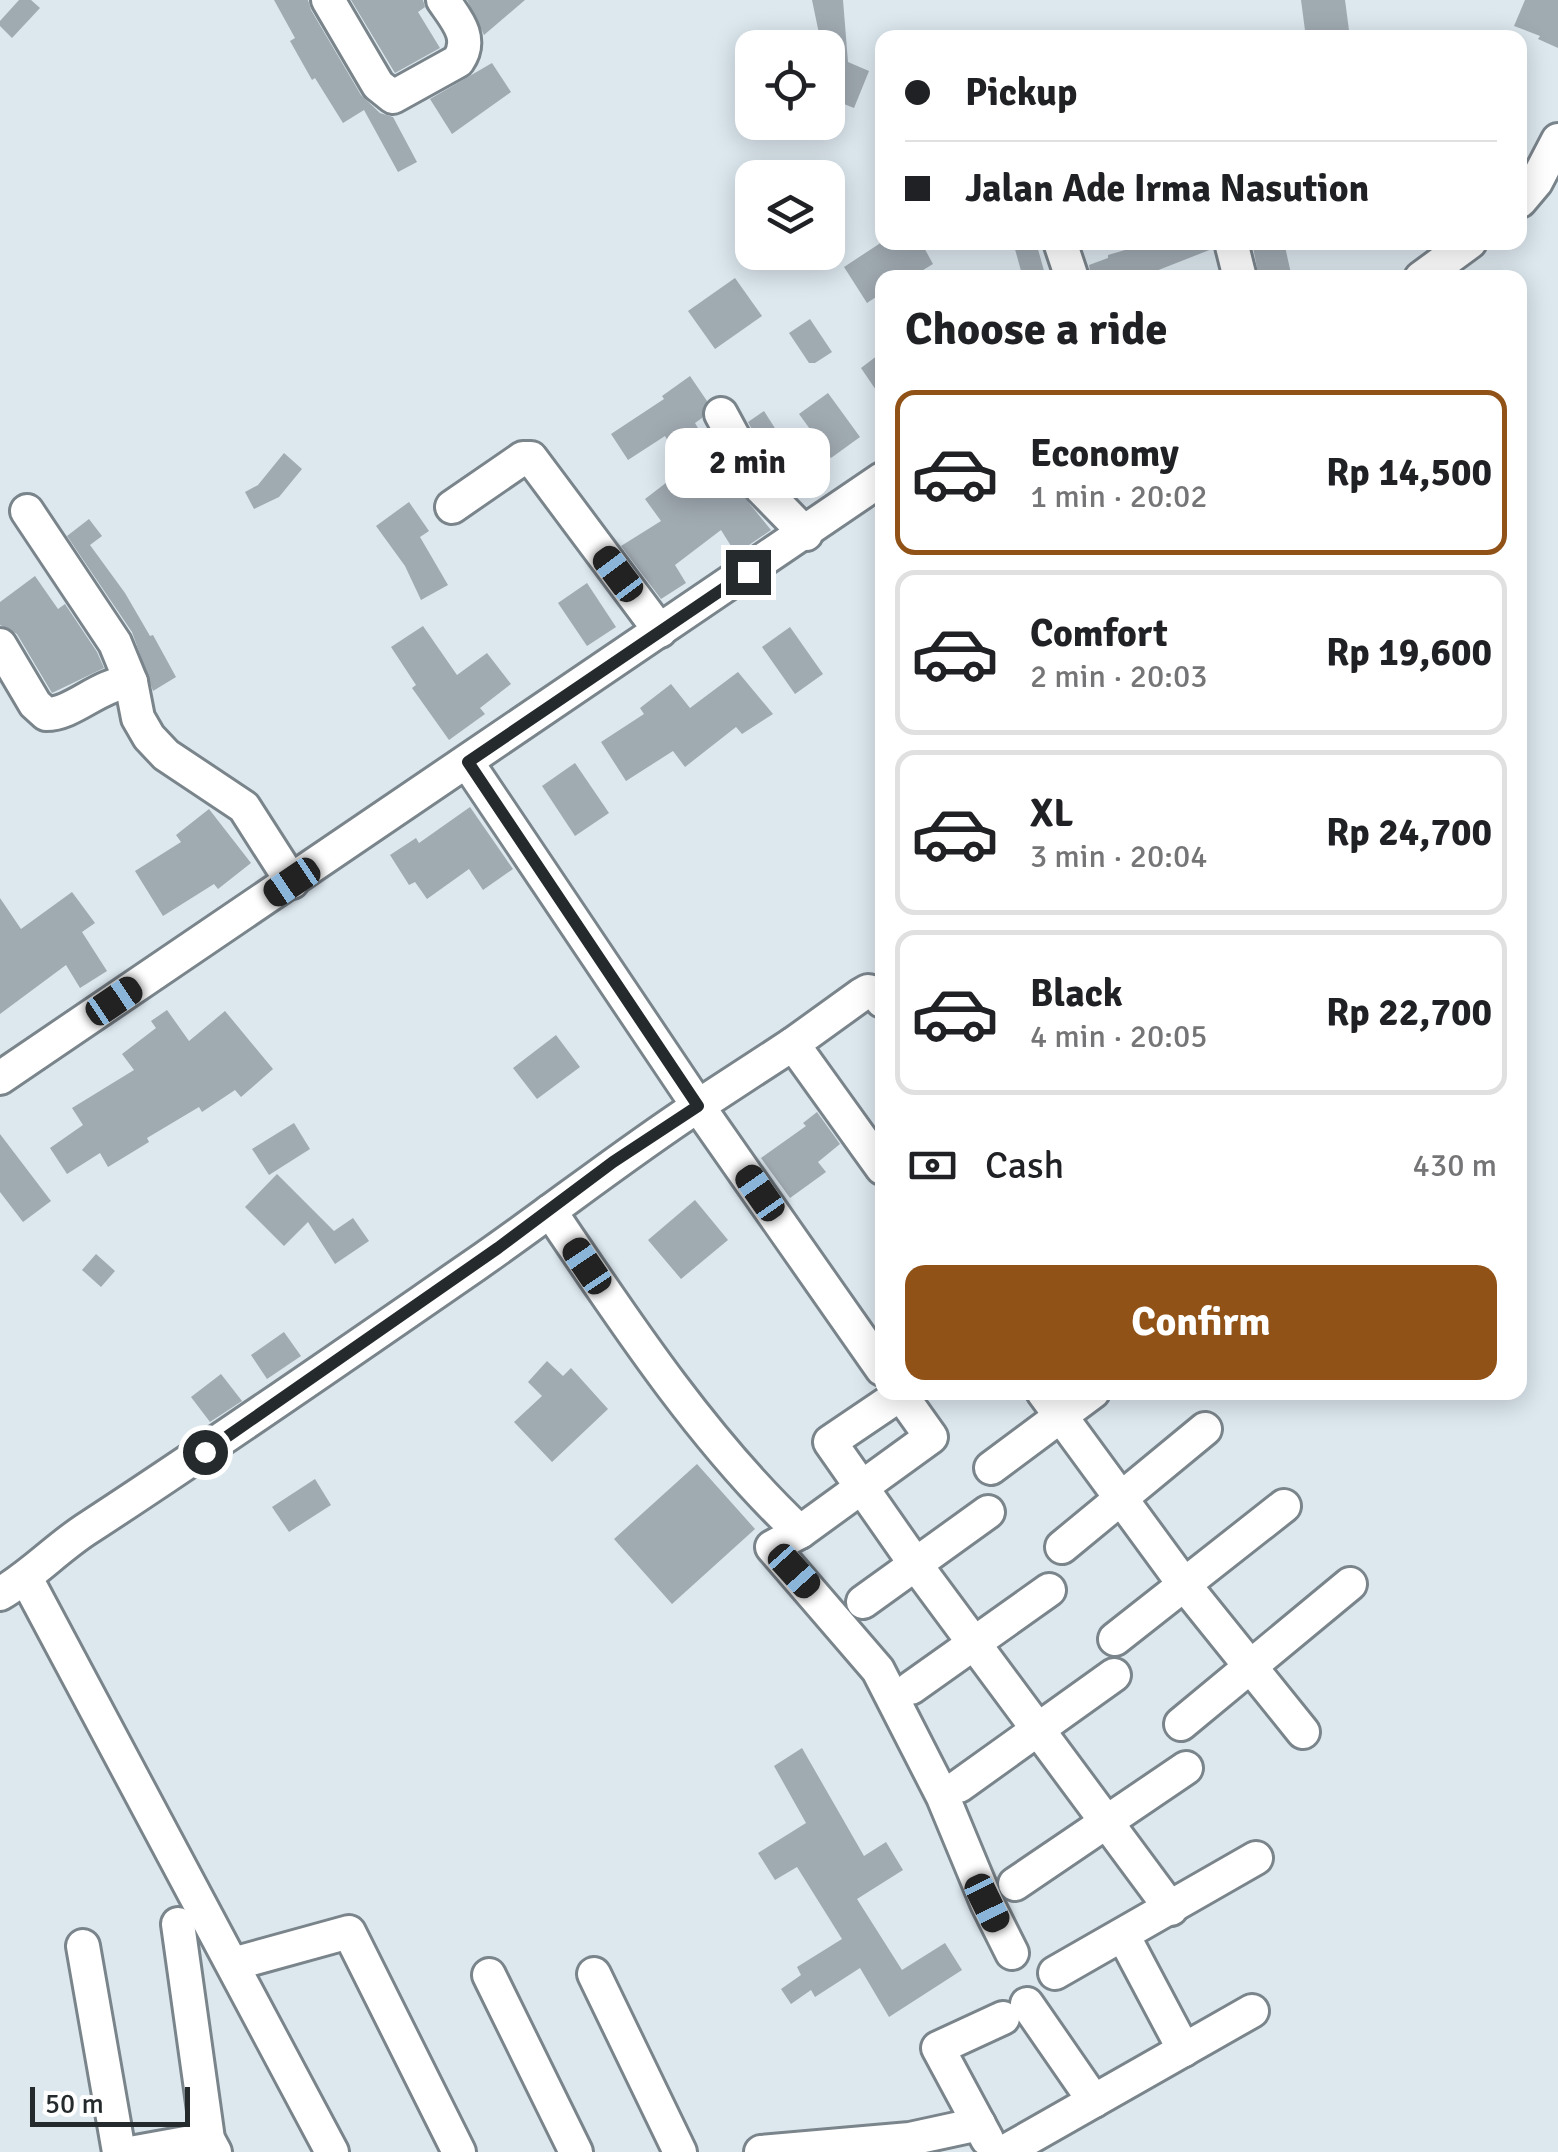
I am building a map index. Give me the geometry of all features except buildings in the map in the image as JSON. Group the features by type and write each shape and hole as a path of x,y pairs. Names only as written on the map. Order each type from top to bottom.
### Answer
{"street":[{"path":"328,0 378,85 393,97 464,53 463,33 442,0"},
{"path":"1527,193 1558,140"},
{"path":"1432,270 1459,250"},
{"path":"721,414 769,500 806,534"},
{"path":"452,507 523,458 531,458 660,630"},
{"path":"0,1078 806,534 875,483"},
{"path":"27,512 115,644 131,682 138,718 149,737 166,755 244,806 292,882"},
{"path":"0,645 46,714 63,712 104,688 131,682"},
{"path":"468,762 698,1106 875,1358"},
{"path":"332,2152 233,1964 13,1586 78,1535 236,1432 550,1211 613,1162 868,991 875,993"},
{"path":"793,1044 875,1158"},
{"path":"550,1211 702,1425 760,1494 800,1532"},
{"path":"877,1400 830,1442 916,1565 1171,1908"},
{"path":"905,1400 931,1437 800,1532 772,1547 878,1670 943,1796 1012,1953"},
{"path":"991,1468 1051,1404 1249,1668 1303,1732"},
{"path":"1062,1547 1204,1430"},
{"path":"1115,1639 1284,1506"},
{"path":"863,1602 988,1512"},
{"path":"1181,1724 1350,1584"},
{"path":"911,1688 1049,1590"},
{"path":"958,1786 1114,1674"},
{"path":"1015,1884 1186,1768"},
{"path":"1056,1973 1256,1858"},
{"path":"136,2152 211,2146 178,1924"},
{"path":"233,1964 350,1932 458,2152"},
{"path":"1123,1935 1184,2050"},
{"path":"82,1946 119,2152"},
{"path":"594,1974 680,2152"},
{"path":"489,1975 576,2152"},
{"path":"1004,2152 1252,2010"},
{"path":"762,2152 910,2139 986,2138 938,2048 1015,2011 1094,2101"}],"route":[{"path":"205,1452 698,1106 468,762 748,572"}]}
